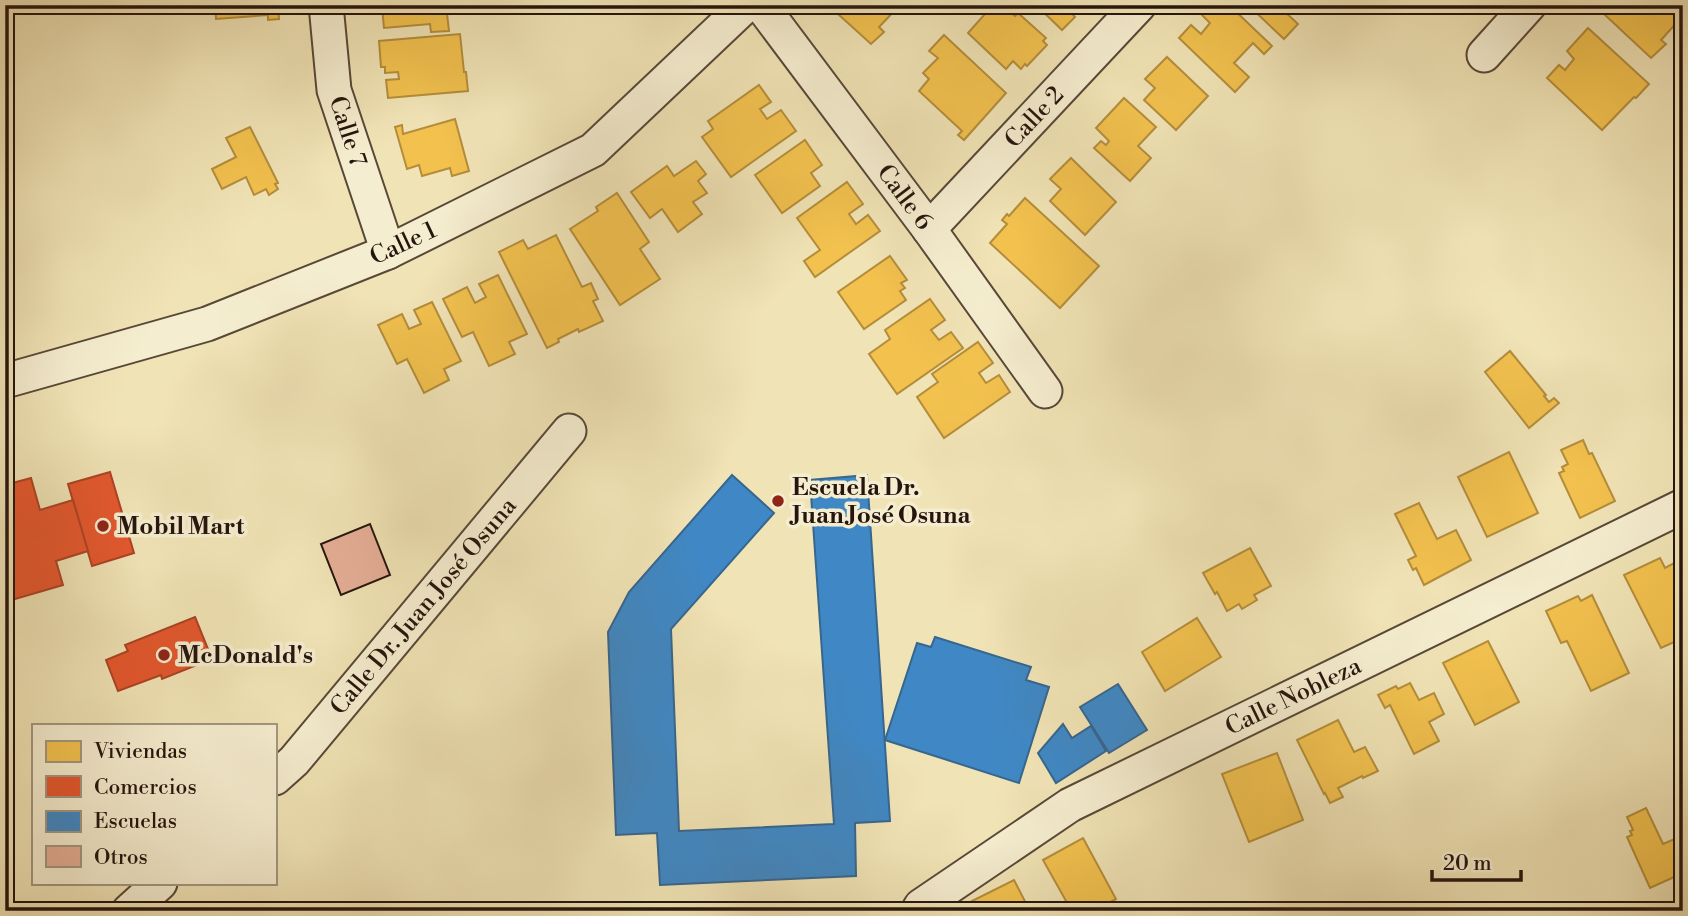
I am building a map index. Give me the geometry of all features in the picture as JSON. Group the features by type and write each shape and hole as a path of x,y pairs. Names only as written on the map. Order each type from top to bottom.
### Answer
{"street":[{"name":"Calle 7","path":"326,5 334,90 388,252"},
{"name":"Calle 1","path":"5,381 207,324 388,252 593,150 746,5"},
{"name":"Calle 6","path":"761,5 929,229 1045,391"},
{"name":"Calle 2","path":"929,229 1139,5"},
{"path":"1484,55 1529,5"},
{"name":"Calle Dr. Juan José Osuna","path":"276,777 294,761 569,431"},
{"name":"Calle Nobleza","path":"918,911 921,906 1070,805 1679,518"},
{"path":"129,911 159,884"}],"building: Viviendas":[{"path":"215,5 278,5 279,19 268,20 268,15 216,19"},
{"path":"446,5 449,31 431,32 430,24 384,28 382,7"},
{"path":"828,5 898,7 879,27 884,32 871,44"},
{"path":"993,5 1003,5 1015,16 1018,13 1046,38 1043,41 1047,45 1021,69 1013,61 1006,69 968,33"},
{"path":"1036,5 1066,5 1075,17 1062,30"},
{"path":"1205,5 1229,5 1272,46 1264,54 1253,43 1234,63 1249,77 1235,92 1179,38 1191,25 1201,34 1210,23 1199,12"},
{"path":"1248,5 1289,5 1284,11 1298,24 1284,39"},
{"path":"1614,5 1668,5 1680,19 1661,40 1666,44 1651,58 1605,15"},
{"path":"1588,28 1649,84 1602,130 1547,78 1559,65 1565,70 1574,59 1567,51"},
{"path":"460,34 468,91 388,98 386,80 399,79 398,72 385,73 385,67 381,67 379,41"},
{"path":"944,35 1006,93 964,140 958,135 962,131 919,91 929,79 923,73 938,58 929,51"},
{"path":"1167,57 1208,96 1176,130 1144,100 1155,88 1145,79"},
{"path":"759,85 771,102 760,109 767,119 781,110 796,131 731,177 702,137 713,129 708,121"},
{"path":"1124,98 1156,127 1138,146 1151,158 1130,181 1094,148 1101,141 1106,145 1109,141 1096,128"},
{"path":"455,119 469,171 452,176 450,168 422,176 419,165 407,169 395,127 402,125 403,134"},
{"path":"250,127 278,183 275,184 278,189 269,195 266,189 254,195 246,177 222,189 212,169 236,157 226,138"},
{"path":"805,140 822,165 811,173 820,186 782,213 755,175"},
{"path":"1071,158 1116,202 1085,235 1050,201 1061,189 1050,179"},
{"path":"696,161 706,174 698,181 707,193 693,202 702,214 678,232 662,209 650,218 631,192 667,166 674,176"},
{"path":"847,182 863,204 849,214 856,224 868,215 880,231 815,277 804,261 820,250 797,218"},
{"path":"617,193 649,242 640,249 660,279 620,305 570,229 598,211 596,207"},
{"path":"1025,198 1099,266 1060,308 990,243 1007,224 1002,220"},
{"path":"556,235 582,287 591,283 598,299 593,301 603,321 579,332 578,329 547,348 499,252 523,240 528,249"},
{"path":"890,256 907,280 901,283 905,288 900,291 906,300 864,329 838,292"},
{"path":"498,275 527,334 509,342 515,354 489,366 473,332 462,337 443,299 467,287 475,303 486,297 479,284"},
{"path":"930,299 945,320 931,330 939,340 951,332 963,348 897,394 869,354 890,339 885,330"},
{"path":"432,302 461,361 444,369 449,380 424,393 407,359 397,364 378,325 402,314 409,329 421,324 414,310"},
{"path":"978,342 993,363 979,373 986,383 999,375 1010,392 944,438 917,397 938,382 932,374"},
{"path":"1510,351 1549,402 1554,398 1559,403 1529,428 1485,372"},
{"path":"1583,440 1615,501 1580,518 1559,473 1564,471 1562,467 1568,464 1561,450"},
{"path":"1509,452 1538,513 1487,537 1458,477"},
{"path":"1419,503 1437,539 1456,530 1471,560 1424,585 1416,568 1413,570 1408,560 1416,556 1395,514"},
{"path":"1250,548 1271,586 1254,595 1257,600 1242,609 1239,604 1227,611 1203,573"},
{"path":"1660,558 1665,568 1680,560 1683,565 1683,638 1661,648 1624,575"},
{"path":"1592,595 1629,673 1591,691 1567,641 1561,643 1546,611 1578,596 1581,601"},
{"path":"1197,618 1221,657 1165,691 1142,652"},
{"path":"1488,641 1519,702 1475,725 1443,663"},
{"path":"1410,683 1419,700 1434,693 1444,714 1429,722 1439,741 1414,754 1390,705 1385,708 1378,695 1396,686 1398,689"},
{"path":"1338,720 1354,752 1365,747 1378,771 1338,788 1343,797 1330,803 1297,740"},
{"path":"1277,753 1303,820 1249,842 1222,774"},
{"path":"1646,808 1663,844 1677,838 1683,848 1683,873 1650,888 1627,837 1632,835 1630,831 1633,830 1627,817"},
{"path":"1083,838 1116,899 1094,911 1075,911 1073,906 1070,908 1043,860"},
{"path":"1014,880 1030,911 977,911 972,901"}],"building: Comercios":[{"name":"Mobil Mart","path":"110,472 134,553 92,566 68,484"},
{"path":"31,478 40,510 73,500 88,551 56,561 63,585 5,602 5,485"},
{"name":"McDonald's","path":"195,617 212,659 162,679 161,675 118,691 106,660 128,651 125,645"}],"building: Escuelas":[{"path":"732,475 774,513 671,629 679,831 834,824 810,480 867,475 890,821 855,823 856,876 660,885 657,833 616,835 608,632 629,592"},
{"path":"935,637 1031,667 1026,680 1049,687 1019,783 885,740 917,643 931,647"},
{"path":"1118,684 1147,730 1109,753 1080,707"},
{"path":"1063,724 1072,738 1091,726 1106,751 1056,783 1038,753"}],"building: Otros":[{"path":"370,524 390,575 341,595 321,544"}],"place":[{"name":"Escuela Dr. Juan José Osuna","path":"778,501"},
{"name":"Mobil Mart","path":"103,526"},
{"name":"McDonald's","path":"164,655"}]}
